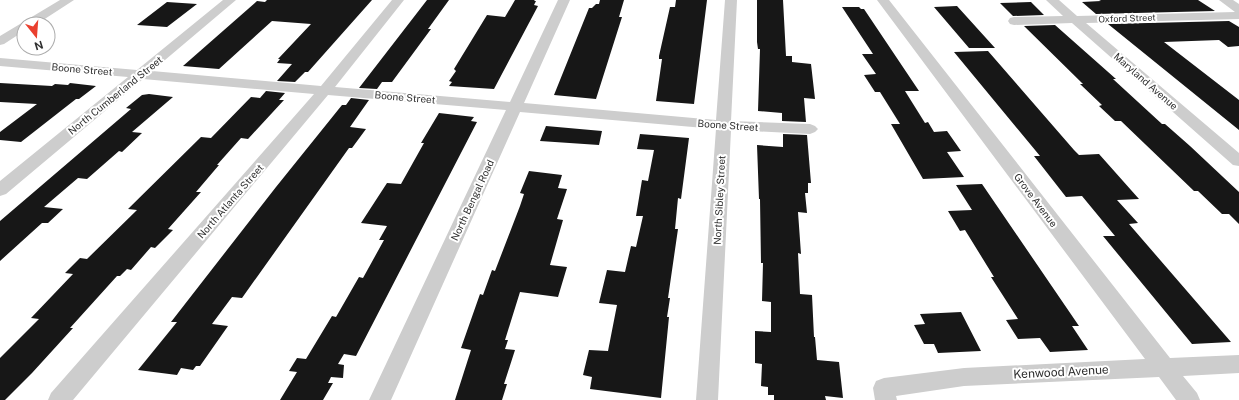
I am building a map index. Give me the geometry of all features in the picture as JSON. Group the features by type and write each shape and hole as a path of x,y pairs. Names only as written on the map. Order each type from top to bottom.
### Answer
{"street":[{"path":"41,16 68,0"},
{"name":"North Cumberland Street","path":"0,190 230,0"},
{"name":"North Atlanta Street","path":"59,400 325,90 398,0"},
{"name":"North Bengal Road","path":"380,400 564,0"},
{"name":"North Sibley Street","path":"707,400 731,0"},
{"name":"Grove Avenue","path":"883,0 1189,400"},
{"name":"Maryland Avenue","path":"1052,0 1239,161"},
{"path":"1225,0 1239,9"},
{"name":"Oxford Street","path":"1014,21 1239,15"},
{"path":"0,41 16,31"},
{"name":"Boone Street","path":"0,62 724,125 810,129"},
{"name":"Kenwood Avenue","path":"885,394 964,377 1239,364"}],"building":[{"path":"267,0 372,0 308,72 305,72 295,82 277,81 292,64 277,63 280,59 278,59 311,24 272,21 219,69 183,66 257,1 265,2"},
{"path":"427,0 449,0 428,29 431,29 392,82 382,82 377,89 359,88"},
{"path":"515,0 535,0 534,5 538,6 494,89 449,86 452,82 449,81 456,71 454,69 487,15 505,17"},
{"path":"600,0 624,0 619,17 622,17 596,99 554,95 589,8 599,4"},
{"path":"676,0 707,0 694,104 656,101 662,59 659,59 659,56 670,7 675,7"},
{"path":"757,0 783,0 786,56 792,56 792,62 811,64 815,99 804,98 806,122 782,121 782,113 758,111 760,49 758,49 757,42"},
{"path":"1099,0 1198,0 1215,11 1096,14 1082,2 1101,1"},
{"path":"167,2 197,4 167,27 137,25"},
{"path":"1031,2 1044,15 1013,16 1000,3"},
{"path":"957,6 995,48 969,48 934,7"},
{"path":"842,7 859,7 864,9 919,91 905,91 925,123 928,122 934,132 947,131 961,151 947,152 964,177 923,179 891,124 900,124 880,92 875,92 864,75 876,74 862,54 873,54"},
{"path":"1229,21 1239,27 1239,46 1228,47 1219,40 1164,42 1239,100 1239,130 1108,24"},
{"path":"1055,25 1116,79 1113,79 1162,124 1165,124 1190,146 1239,192 1239,224 1229,214 1222,214 1198,191 1194,191 1121,121 1115,121 1099,106 1102,105 1080,84 1083,84 1024,26"},
{"path":"988,51 1079,155 1099,154 1139,199 1117,200 1138,223 1129,224 1231,342 1192,344 1103,236 1115,236 1082,196 1066,197 1034,156 1040,156 954,52"},
{"path":"0,83 52,86 55,84 68,85 70,83 96,86 79,99 76,99 21,142 0,140 0,132 37,104 0,102"},
{"path":"266,91 285,93 279,100 284,100 248,139 241,138 217,165 219,165 196,192 201,192 168,229 173,230 155,248 151,247 131,270 127,269 120,276 117,276 32,373 5,400 0,400 0,358 39,319 31,318 73,274 65,273 80,258 87,259 137,210 128,209 201,137 211,138 251,97 260,98"},
{"path":"149,94 173,97 132,132 142,133 122,152 119,151 87,179 78,178 44,207 63,209 48,223 42,223 0,261 0,221 131,109 126,108 142,95"},
{"path":"351,98 369,100 350,127 366,129 352,148 349,148 242,298 232,297 212,324 228,326 200,366 196,366 193,370 181,368 177,375 138,370 177,322 171,322 276,187 342,105 346,105"},
{"path":"439,113 474,117 471,121 477,122 356,356 344,354 338,364 344,365 343,378 331,377 328,383 333,383 323,400 280,400 297,372 289,371 297,358 306,359 332,316 336,317 359,277 363,278 384,240 379,240 387,226 361,223 387,183 401,184 424,143 421,143"},
{"path":"546,126 602,131 599,145 540,141"},
{"path":"640,134 689,138 681,199 678,198 675,229 678,229 668,298 670,298 667,317 669,317 661,398 590,389 592,377 583,375 589,350 608,351 617,305 599,303 607,270 625,272 631,246 636,247 643,216 636,216 642,180 648,181 654,150 637,149"},
{"path":"783,134 807,135 811,183 808,183 808,193 805,193 807,213 798,212 801,254 798,253 800,294 812,295 814,337 817,360 839,362 843,398 825,396 826,400 774,400 774,395 768,395 768,387 761,386 762,364 755,363 755,331 771,332 771,302 762,301 763,263 761,263 757,145 783,147"},
{"path":"529,171 562,175 558,188 567,189 557,219 563,220 550,265 567,267 558,297 520,292 505,340 508,340 505,349 515,350 504,384 507,384 502,400 455,400 471,350 461,348 480,294 483,295 492,270 495,271 520,206 524,194 520,193"},
{"path":"982,184 1079,326 1072,326 1088,350 1050,352 1040,338 1018,339 1006,320 1018,319 991,277 994,277 965,230 960,231 948,211 972,210 956,185"},
{"path":"961,312 981,351 938,353 934,344 924,344 914,325 925,324 920,314"}]}
